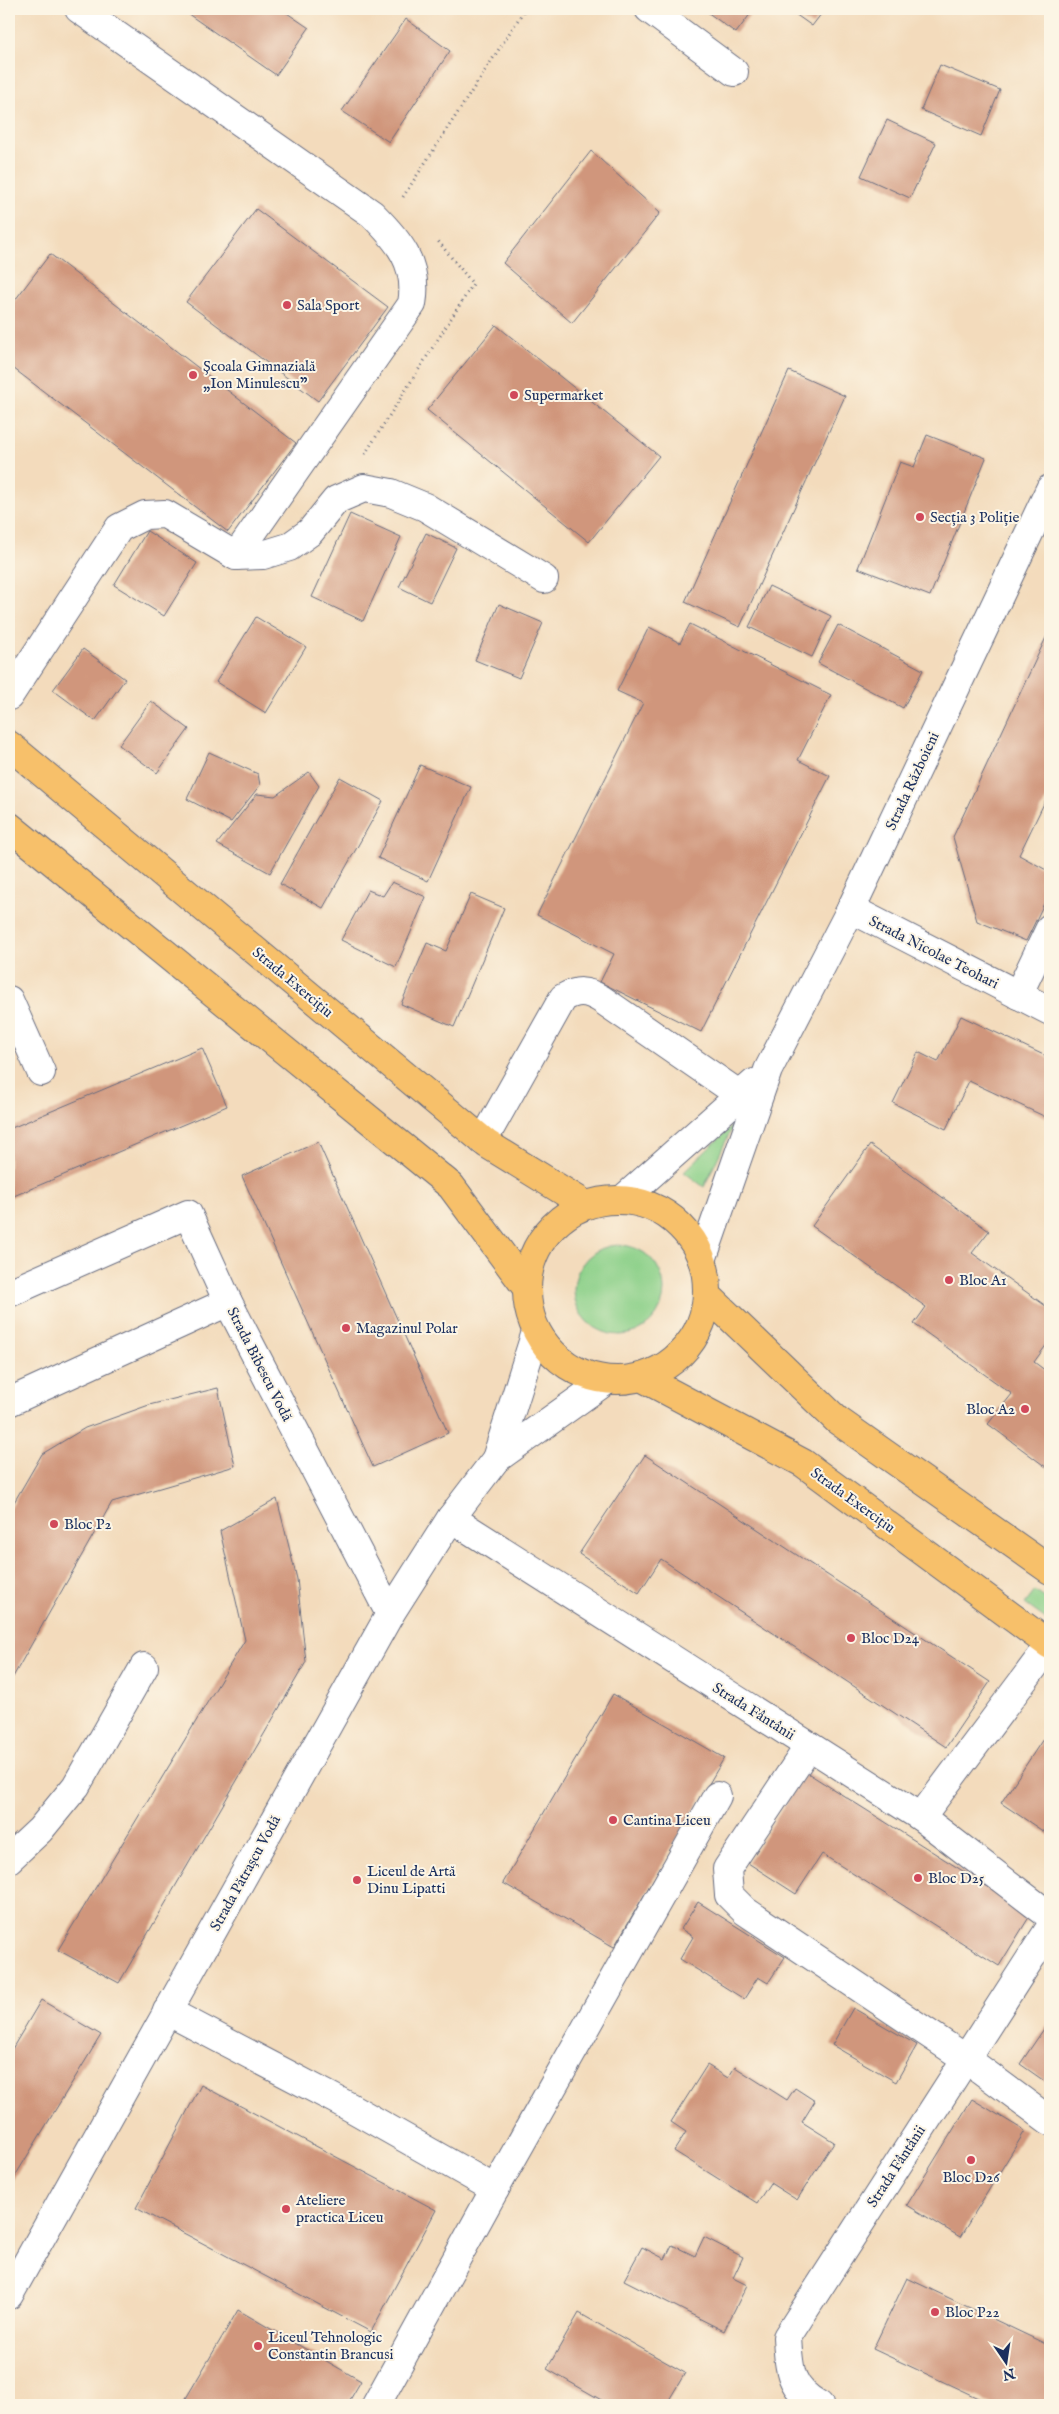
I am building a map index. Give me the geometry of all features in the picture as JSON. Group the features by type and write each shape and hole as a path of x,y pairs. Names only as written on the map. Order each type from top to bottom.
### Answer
{"main road":[{"name":"Strada Exercițiu","path":"9,745 483,1141 586,1205"},
{"path":"9,826 451,1186 526,1287"},
{"path":"622,1200 648,1205 671,1218 689,1237 702,1260 706,1277 707,1295 701,1322 687,1347 666,1365 641,1377 607,1380 578,1372 554,1356 536,1332 528,1310 526,1287 531,1260 544,1236 562,1218 586,1205 622,1200"},
{"path":"707,1295 837,1420 1050,1570"},
{"name":"Strada Exercițiu","path":"641,1377 803,1463 1050,1645"}],"street":[{"path":"79,9 372,214 394,236 410,265 415,286 412,304 236,556"},
{"path":"648,9 734,72"},
{"path":"9,696 120,528 145,515 165,514 236,556 263,555 289,547 310,532 336,500 364,488 390,493 425,507 544,580"},
{"name":"Strada Războieni","path":"768,1070 851,909 1050,489"},
{"name":"Strada Nicolae Teohari","path":"851,909 1050,1011"},
{"name":"Strada Nicolae Teohari","path":"1018,995 1050,928"},
{"path":"483,1141 563,998 579,991 590,992 601,998 740,1095"},
{"path":"9,1000 41,1072"},
{"path":"622,1200 768,1070"},
{"path":"702,1260 768,1070"},
{"path":"9,1293 188,1214 228,1302"},
{"name":"Strada Bibescu Vodă","path":"9,1402 228,1302 390,1614"},
{"path":"496,1459 536,1332"},
{"path":"496,1459 607,1380"},
{"name":"Strada Pătrașcu Vodă","path":"9,2296 390,1614 451,1518 496,1459"},
{"name":"Strada Fântânii","path":"451,1518 920,1818 1050,1916"},
{"path":"920,1818 1050,1645"},
{"path":"9,1859 40,1830 76,1786 144,1667"},
{"path":"809,1746 727,1869 729,1895 745,1911 965,2058 1050,2121"},
{"path":"376,2405 495,2189 717,1796"},
{"name":"Strada Fântânii","path":"819,2405 805,2397 789,2372 787,2337 1050,1928"},
{"path":"168,2012 350,2107 495,2189"}],"green space":[{"path":"734,1124 704,1187 684,1172"},
{"path":"619,1245 636,1248 651,1258 661,1273 664,1290 661,1307 651,1322 636,1332 619,1335 602,1332 587,1322 577,1307 574,1290 577,1273 587,1258 602,1248"},
{"path":"1035,1591 1050,1602 1050,1622 1025,1604"}],"building":[{"path":"181,9 281,9 309,28 276,75"},
{"path":"703,9 754,9 736,33"},
{"path":"788,9 825,9 812,26"},
{"path":"406,19 450,51 389,142 342,111"},
{"path":"940,65 1000,90 981,136 921,110"},
{"path":"887,120 936,143 910,198 861,176"},
{"path":"591,151 660,213 572,323 503,263"},
{"name":"Sala Sport","path":"256,209 388,307 318,401 186,302"},
{"path":"50,254 296,443 228,532 9,365 9,308"},
{"path":"496,325 659,456 589,542 427,410"},
{"path":"789,371 845,396 740,627 685,602"},
{"name":"Secția 3 Poliție","path":"927,435 986,458 930,596 858,568 900,462 914,467"},
{"path":"350,514 401,537 363,621 312,597"},
{"path":"147,531 197,563 164,616 114,585"},
{"path":"426,533 456,548 430,602 399,587"},
{"path":"769,586 831,616 812,657 749,627"},
{"path":"499,604 543,623 519,678 475,660"},
{"path":"256,617 306,647 266,713 216,682"},
{"path":"690,624 831,695 798,760 830,776 701,1032 600,982 614,954 537,915 643,703 617,691 649,627 680,643"},
{"path":"838,625 923,670 903,708 818,663"},
{"path":"1050,629 1050,791 1019,855 1050,872 1050,891 1026,941 977,921 953,837"},
{"path":"83,649 125,679 95,721 53,690"},
{"path":"151,701 189,729 157,773 119,745"},
{"path":"209,752 258,774 260,785 231,822 187,799"},
{"path":"420,765 471,787 428,881 378,858"},
{"path":"309,772 319,786 270,873 217,844 257,794 275,796"},
{"path":"340,777 383,801 323,908 280,884"},
{"path":"392,882 426,897 396,967 341,940 368,890 383,896"},
{"path":"471,894 504,908 454,1027 401,1004 427,943 446,951"},
{"path":"961,1016 1050,1058 1050,1119 969,1081 946,1129 893,1103 918,1052 938,1062"},
{"path":"202,1048 227,1106 9,1198 9,1129"},
{"path":"318,1142 448,1433 373,1467 242,1176"},
{"name":"Bloc A1","path":"870,1145 989,1231 972,1253 1050,1309 1050,1340 1034,1362 1050,1374 1050,1470 988,1424 1012,1394 914,1324 926,1307 812,1226"},
{"name":"Bloc P2","path":"218,1388 235,1466 112,1502 9,1684 9,1554 12,1548 9,1537 9,1511 42,1454 85,1428 149,1405"},
{"name":"Bloc D24","path":"645,1455 990,1682 946,1747 661,1559 639,1593 579,1554"},
{"path":"277,1499 297,1579 306,1662 119,1983 58,1950 245,1640 220,1531"},
{"name":"Cantina Liceu","path":"613,1694 724,1758 614,1947 503,1883"},
{"path":"1043,1739 1050,1744 1050,1836 1001,1803"},
{"name":"Bloc D25","path":"806,1772 1031,1914 999,1966 822,1854 796,1894 748,1863"},
{"path":"698,1902 785,1957 768,1983 758,1977 744,1999 680,1959 693,1937 681,1929"},
{"path":"41,2000 101,2035 9,2186 9,2054"},
{"path":"853,2008 917,2045 896,2082 832,2045"},
{"path":"1050,2020 1050,2085 1020,2064"},
{"path":"707,2065 728,2078 735,2067 787,2100 795,2088 815,2101 802,2122 834,2142 797,2200 770,2183 757,2203 674,2151 686,2132 671,2122"},
{"name":"Ateliere practica Liceu","path":"201,2085 436,2210 371,2332 136,2208"},
{"name":"Bloc D26","path":"972,2099 1025,2131 960,2237 907,2205"},
{"path":"704,2237 743,2257 733,2278 747,2285 724,2331 624,2280 642,2247 665,2259 672,2245 695,2256"},
{"name":"Bloc P22","path":"907,2278 1050,2346 1050,2405 993,2405 873,2349"},
{"name":"Liceul Tehnologic Constantin Brancusi","path":"238,2310 361,2381 347,2405 182,2405"},
{"path":"579,2313 685,2373 666,2405 610,2405 547,2369"}],"place":[{"name":"Sala Sport","path":"287,305"},
{"name":"Școala Gimnazială „Ion Minulescu”","path":"193,375"},
{"name":"Supermarket","path":"514,395"},
{"name":"Secția 3 Poliție","path":"920,517"},
{"name":"Bloc A1","path":"949,1280"},
{"name":"Magazinul Polar","path":"346,1328"},
{"name":"Bloc A2","path":"1025,1409"},
{"name":"Bloc P2","path":"54,1524"},
{"name":"Bloc D24","path":"851,1638"},
{"name":"Cantina Liceu","path":"613,1820"},
{"name":"Bloc D25","path":"918,1878"},
{"name":"Liceul de Artă Dinu Lipatti","path":"357,1880"},
{"name":"Bloc D26","path":"971,2160"},
{"name":"Ateliere practica Liceu","path":"286,2209"},
{"name":"Bloc P22","path":"935,2312"},
{"name":"Liceul Tehnologic Constantin Brancusi","path":"258,2346"}]}
